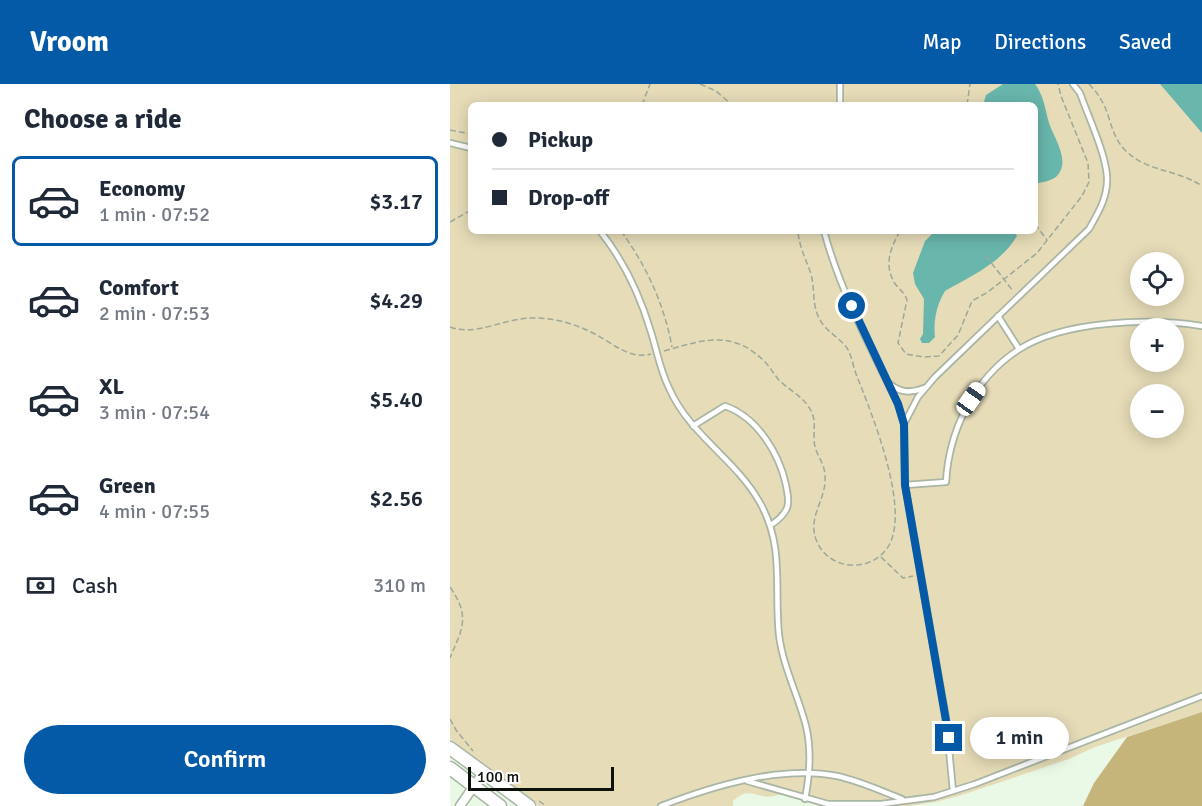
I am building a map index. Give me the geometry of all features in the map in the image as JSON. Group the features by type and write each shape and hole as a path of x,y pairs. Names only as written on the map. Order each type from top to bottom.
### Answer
{"main road":[{"path":"450,748 483,773 533,803"},
{"path":"450,768 500,806"}],"street":[{"path":"460,806 483,773"}],"lane":[{"path":"840,84 840,102"},
{"path":"904,424 918,397 927,387 1089,229 1100,211 1106,193 1107,176 1080,93 1073,84"},
{"path":"450,143 468,147"},
{"path":"602,234 616,252 635,286 668,387 676,403 693,426 748,484 771,525 778,565 779,634 784,659 806,728 810,774 805,798"},
{"path":"825,234 831,258 898,404 904,424 905,485 946,718 953,791"},
{"path":"998,316 1019,350"},
{"path":"905,485 946,482 947,461 961,417 985,380 1019,350 1056,334 1102,325 1157,322 1202,326"},
{"path":"887,381 897,390 906,392 916,392 927,387"},
{"path":"693,426 725,406 737,410 769,442 783,471 788,494 787,508 771,525"},
{"path":"747,781 828,804 881,804 934,797 975,784 1202,696"},
{"path":"661,806 719,786 768,775 836,776 905,800"}],"path":[{"path":"700,84 716,91 729,102"},
{"path":"967,102 970,84"},
{"path":"899,234 888,263 891,277 908,300 898,342 906,354 932,357 943,352 958,335 972,301 1004,280 1037,253 1082,196 1089,182 1089,163 1058,84"},
{"path":"1089,84 1102,100 1116,139 1132,157 1151,167 1184,176 1202,186"},
{"path":"643,102 651,85"},
{"path":"450,130 468,133"},
{"path":"450,222 468,212"},
{"path":"1038,228 1047,240"},
{"path":"623,234 640,258 654,286 667,319 672,348"},
{"path":"450,327 459,330 477,330 520,318 556,320 593,333 629,354 639,356 657,353 698,340 712,339 739,344 760,357 782,383 801,397 811,408 814,421 814,442 825,476 825,489 813,520 817,543 825,554 847,565 872,562 880,556 893,537 896,525 894,497 886,463 847,349 819,318 811,276 801,252 798,234"},
{"path":"986,256 1018,297"},
{"path":"880,556 903,578 921,575"},
{"path":"450,587 461,606 463,621 461,636 450,658"},
{"path":"450,719 456,730 478,756"},
{"path":"533,803 546,806"}],"shaded area":[{"path":"450,84 1168,84 1202,125 1202,712 1095,747 1069,759 936,802 908,806 819,806 784,792 768,797 746,794 733,801 733,806 539,806 450,739"},
{"path":"1202,712 1202,806 1083,806 1094,783 1127,737"}],"water":[{"path":"1003,84 1035,84 1044,103 1062,157 1061,170 1057,176 1038,183 1038,102 984,102 986,95"},
{"path":"1160,84 1202,84 1202,133"},
{"path":"932,234 1016,234 1017,236 1003,254 994,261 945,291 936,313 935,337 929,343 922,343 920,339 923,334 924,299 915,284 913,273 925,241"}],"route":[{"path":"852,306 898,404 904,424 905,485 949,738"}]}
